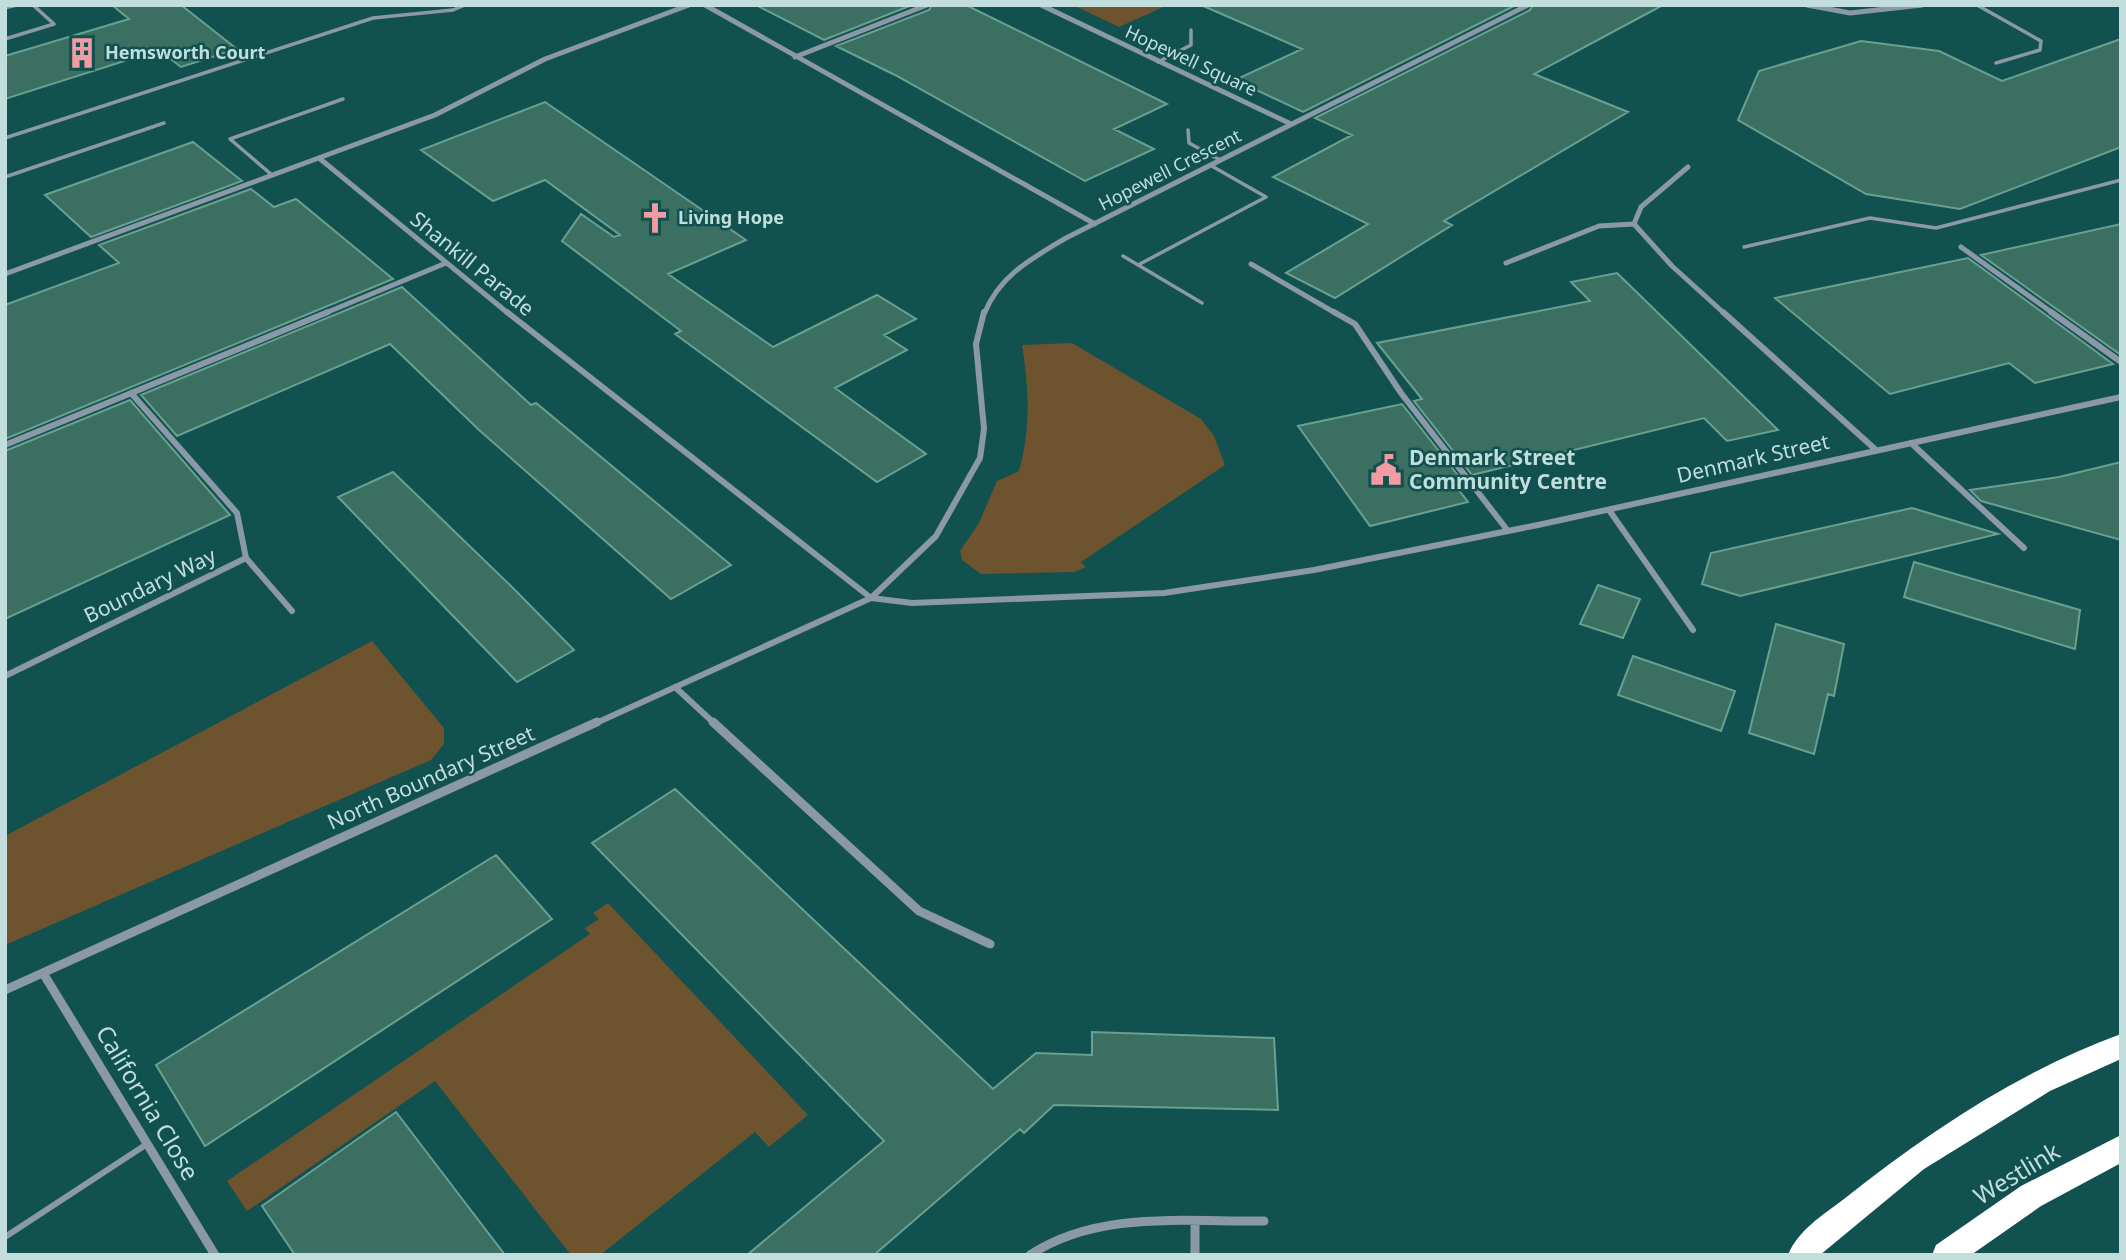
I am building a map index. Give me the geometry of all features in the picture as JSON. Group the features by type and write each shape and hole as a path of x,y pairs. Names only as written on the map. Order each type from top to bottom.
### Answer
{"highway":[{"path":"1802,1255 1812,1242 1914,1160 2041,1082 2121,1046"},
{"name":"Westlink","path":"1946,1255 2032,1196 2121,1148"}],"street":[{"path":"5,8 14,5"},
{"path":"5,274 435,115 545,59 689,5"},
{"name":"Hopewell Crescent","path":"705,5 1094,224 1528,5"},
{"path":"795,57 927,5"},
{"name":"Hopewell Square","path":"1041,5 1291,124"},
{"path":"1807,5 1828,12 1865,16 1922,5"},
{"name":"Shankill Parade","path":"319,158 446,263 871,598"},
{"path":"1634,224 1641,207 1688,167"},
{"path":"871,598 936,536 980,458 984,429 976,344 984,312 997,286 1034,257 1094,224"},
{"path":"1506,263 1599,226 1634,224"},
{"path":"1634,224 1672,266 1875,450"},
{"path":"1961,247 2121,362"},
{"path":"5,445 446,263"},
{"path":"1251,264 1355,324 1401,393 1508,531"},
{"path":"131,393 237,513 246,558"},
{"name":"Denmark Street","path":"871,598 912,603 1164,593 1508,531 2121,397"},
{"path":"1911,443 2024,548"},
{"path":"1609,510 1693,630"},
{"name":"Boundary Way","path":"5,676 246,558 292,611"},
{"name":"North Boundary Street","path":"5,990 871,598"},
{"path":"675,687 919,911 990,944"},
{"name":"California Close","path":"43,973 215,1255"},
{"path":"1030,1255 1042,1244 1106,1223 1264,1221"},
{"path":"1195,1223 1195,1255"}],"lane":[{"path":"5,38 54,24 33,5"},
{"path":"5,138 373,19 453,10 465,5"},
{"path":"1977,5 2041,41 2040,50 1996,63"},
{"path":"1158,62 1191,45 1191,30"},
{"path":"272,175 230,139 344,99"},
{"path":"5,177 164,123"},
{"path":"1188,130 1189,143 1220,160"},
{"path":"1138,265 1266,197 1210,165"},
{"path":"1744,247 1870,218 1936,228 2121,180"},
{"path":"1123,256 1202,303"},
{"path":"5,1237 147,1144"}],"shaded area":[{"path":"1073,5 1168,5 1119,27"},
{"path":"1072,343 1201,419 1214,436 1225,465 1081,562 1086,567 1074,572 981,574 962,560 960,551 979,523 997,481 1019,471 1026,439 1028,408 1022,345"},
{"path":"372,641 444,728 444,744 431,760 5,945 5,836"},
{"path":"608,903 808,1115 769,1147 755,1132 600,1255 571,1255 435,1081 247,1211 227,1181 590,934 585,928 599,919 593,913"}],"building":[{"name":"Hemsworth Court","path":"112,5 181,5 237,49 181,67 159,50 5,99 5,56 129,19"},
{"path":"756,5 912,5 824,40"},
{"path":"932,5 966,5 1167,104 1114,129 1154,149 1085,181 895,75 836,46 929,10"},
{"path":"1201,5 1516,5 1303,112 1235,80 1302,49"},
{"path":"1533,5 1663,5 1534,74 1628,112 1444,221 1452,225 1335,298 1286,273 1368,224 1273,177 1352,135 1315,118 1530,10"},
{"path":"2121,39 2121,147 1960,209 1866,194 1738,120 1759,71 1861,41 1939,51 2002,81"},
{"path":"545,102 746,240 668,274 773,347 877,295 916,319 884,335 907,350 835,388 926,454 877,482 675,334 681,331 562,241 581,214 614,237 620,235 545,180 493,201 421,150"},
{"path":"193,142 242,181 91,237 45,195"},
{"path":"251,189 274,207 296,199 393,279 5,439 5,305 119,263 99,245"},
{"path":"2121,224 2121,355 1981,255"},
{"path":"1968,258 2113,364 2035,383 2009,363 1890,394 1775,298"},
{"path":"1617,273 1778,430 1727,441 1704,418 1472,475 1414,401 1422,399 1377,343 1590,301 1571,282"},
{"path":"402,287 531,405 536,403 731,565 671,599 479,430 390,344 177,436 141,395"},
{"path":"130,400 230,515 5,619 5,451"},
{"name":"Denmark Street Community Centre","path":"1402,404 1460,478 1451,480 1468,502 1370,526 1298,426"},
{"path":"2121,462 2121,540 1981,501 1970,490 2059,477"},
{"path":"393,472 574,650 517,682 338,497"},
{"path":"1912,508 1998,534 1740,596 1702,584 1711,553"},
{"path":"1914,562 2080,610 2075,649 1904,597"},
{"path":"1598,585 1640,599 1623,638 1580,624"},
{"path":"1776,624 1844,644 1834,696 1828,694 1814,754 1749,733"},
{"path":"1633,656 1735,691 1721,731 1618,695"},
{"path":"675,789 993,1089 1036,1053 1092,1055 1092,1032 1274,1038 1278,1110 1054,1105 1024,1133 1020,1129 874,1255 747,1255 884,1141 592,843"},
{"path":"496,855 552,919 205,1146 156,1065"},
{"path":"396,1112 505,1255 295,1255 262,1206"}],"place":[{"name":"Hemsworth Court","path":"82,53"},
{"name":"Living Hope","path":"655,218"},
{"name":"Denmark Street Community Centre","path":"1386,470"}]}
